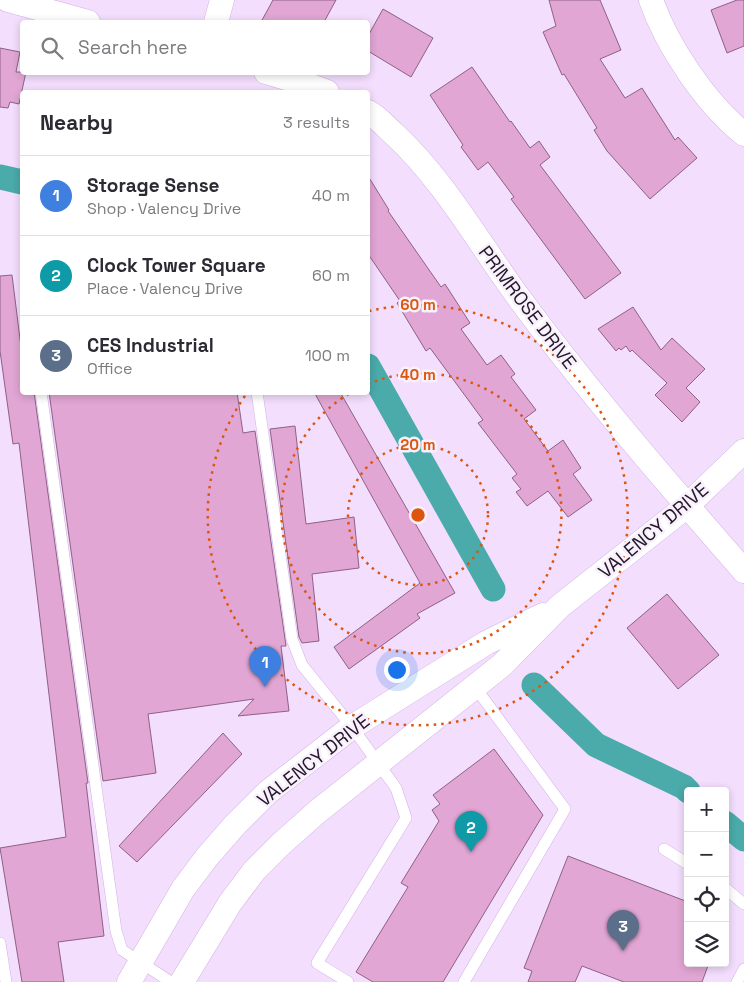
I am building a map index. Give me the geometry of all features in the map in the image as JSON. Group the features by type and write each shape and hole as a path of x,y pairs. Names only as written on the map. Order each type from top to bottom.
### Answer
{"street":[{"path":"8,0 81,20"},
{"path":"217,20 222,0"},
{"path":"651,0 664,33 695,81 726,117 744,134"},
{"path":"276,75 322,90"},
{"name":"PRIMROSE DRIVE","path":"370,113 408,146 565,358 744,572"},
{"name":"VALENCY DRIVE","path":"182,982 230,903 254,871 316,812 502,665 560,606 688,506 744,451"},
{"name":"VALENCY DRIVE","path":"134,972 183,889 207,856 268,792 352,727 486,643 560,606"}],"lane":[{"path":"41,395 116,931 122,950 134,972 171,982"},
{"path":"257,395 292,639 302,665 352,727 396,788 406,818 317,963 348,982"},
{"path":"464,982 565,809 475,687"},
{"path":"664,849 684,862"},
{"path":"729,891 744,904"},
{"path":"0,943 6,982"},
{"path":"737,982 744,969"}],"building":[{"path":"273,0 336,0 325,20 262,20"},
{"path":"549,0 600,0 621,50 600,59 625,98 642,88 675,140 678,137 697,158 650,199 607,151 594,130 597,128 564,74 562,75 543,32 556,26"},
{"path":"737,0 744,0 744,46 727,53 711,10"},
{"path":"383,9 433,38 411,77 370,52 370,32"},
{"path":"0,48 20,52 16,72 20,72 20,75 25,75 22,90 20,90 19,104 10,102 8,108 0,107"},
{"path":"472,67 530,148 539,141 550,157 540,165 621,273 585,299 511,199 514,197 488,162 478,170 461,147 463,145 430,95"},
{"path":"370,179 388,211 441,287 445,284 470,323 461,329 487,365 501,355 515,374 511,377 536,410 524,419 548,451 563,440 581,468 573,474 592,500 568,517 548,491 527,506 516,492 521,489 512,478 517,474 478,423 483,420 430,348 426,351 397,303 400,301 370,257"},
{"path":"12,275 20,339 20,395 34,395 88,783 86,783 104,936 58,942 64,982 22,982 0,848 66,837 19,443 13,444 0,351 0,276"},
{"path":"633,307 661,350 672,338 705,369 686,388 700,402 682,422 655,395 667,383 632,350 630,352 626,346 616,351 598,329"},
{"path":"49,395 237,395 243,433 255,431 286,646 281,646 289,711 238,716 254,699 148,714 156,773 103,781"},
{"path":"316,395 342,395 455,593 417,614 420,618 349,669 334,647 420,583"},
{"path":"295,426 306,524 354,517 359,568 312,574 319,641 302,643 299,637 270,429"},
{"path":"667,594 719,655 678,689 627,628"},
{"path":"223,733 242,754 137,862 119,846"},
{"path":"494,749 543,815 443,982 373,982 356,972 408,887 401,883 439,821 432,810 440,804 433,795"},
{"path":"568,856 684,900 684,967 708,967 702,982 624,982 582,966 575,982 528,982 532,971 524,968"}],"waterway":[{"path":"0,177 20,182"},
{"path":"370,370 493,589"},
{"path":"534,685 596,745 684,787"},
{"path":"729,826 744,839"}],"place":[{"name":"Storage Sense","path":"265,687"},
{"name":"Clock Tower Square","path":"471,852"},
{"name":"CES Industrial","path":"623,951"}]}
